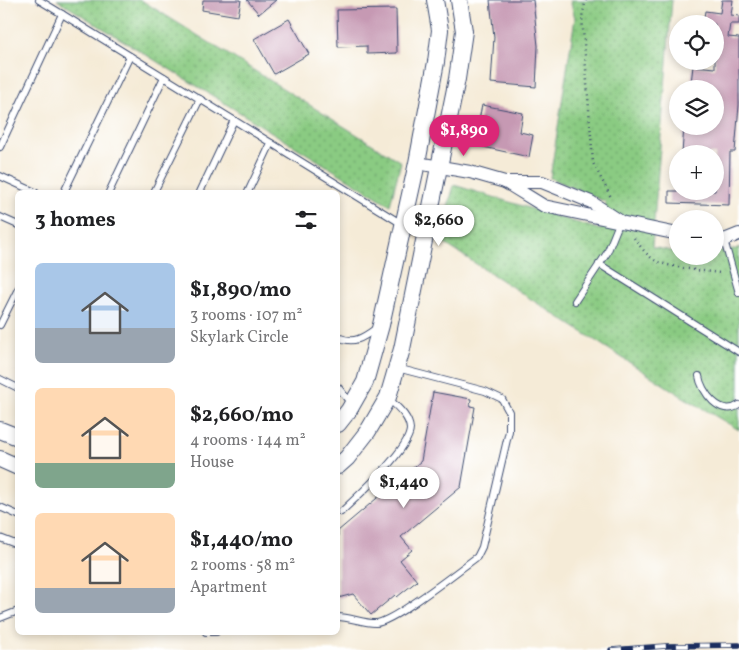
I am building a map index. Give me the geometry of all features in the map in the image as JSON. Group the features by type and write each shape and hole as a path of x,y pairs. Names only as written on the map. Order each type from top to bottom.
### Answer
{"street":[{"path":"340,421 365,382 381,325 404,225 417,164 440,30 435,0"},
{"path":"340,464 368,431 388,397 404,340 457,79 464,32 459,0"},
{"path":"417,164 470,172 505,182 544,206 584,216 620,221 669,232"},
{"path":"505,182 542,182 591,202 620,221"},
{"path":"724,239 739,234"},
{"path":"0,430 15,436"},
{"path":"0,459 15,466"}],"lane":[{"path":"39,0 425,238"},
{"path":"0,147 62,14"},
{"path":"65,190 130,56"},
{"path":"110,190 164,77"},
{"path":"155,190 200,99"},
{"path":"201,190 234,120"},
{"path":"249,190 271,143"},
{"path":"0,176 31,190"},
{"path":"340,190 341,186"},
{"path":"0,217 15,224"},
{"path":"576,301 607,252 620,221"},
{"path":"724,248 736,272 739,293"},
{"path":"599,264 739,352"},
{"path":"0,325 15,295"},
{"path":"340,338 358,340 381,325"},
{"path":"340,617 376,623 394,616 477,557 482,547 509,431 509,412 502,399 485,391 396,368"},
{"path":"699,376 700,386 714,403 726,408 735,408 739,405"},
{"path":"0,380 15,386"},
{"path":"340,390 352,405"},
{"path":"341,512 388,465 407,440 410,431 408,419 388,397"},
{"path":"0,507 15,514"},
{"path":"0,538 15,544"},
{"path":"0,618 15,612"}],"path":[{"path":"586,0 582,16 593,163 615,204 620,221 641,247 656,261 712,273 736,272"}],"green space":[{"path":"57,0 141,0 401,162 390,205"},
{"path":"570,0 672,0 671,15 669,15 669,37 652,247 669,250 669,265 724,265 724,250 739,247 739,430 680,395 439,240 454,185 601,230 606,202 550,178 575,18"}],"building":[{"path":"203,0 241,0 238,16 202,10"},
{"path":"247,0 276,0 259,14"},
{"path":"490,0 533,0 538,46 536,87 491,83 494,37"},
{"path":"722,0 733,0 731,15 739,16 739,24 730,24 728,37 739,38 739,105 735,152 730,152 729,205 669,203 669,200 724,200 724,145 683,145 683,135 724,135 724,80 691,80 693,70 724,70 724,15 704,15 705,11 720,13"},
{"path":"396,9 397,53 367,54 367,46 338,47 337,10"},
{"path":"289,19 309,54 274,74 254,39"},
{"path":"482,105 523,113 520,132 533,135 529,157 474,145"},
{"path":"433,392 471,399 470,406 475,407 461,487 401,537 412,550 400,560 417,581 397,597 395,595 371,615 353,594 340,597 340,529 421,461"}],"railway":[{"path":"611,650 666,646 739,645"}]}
